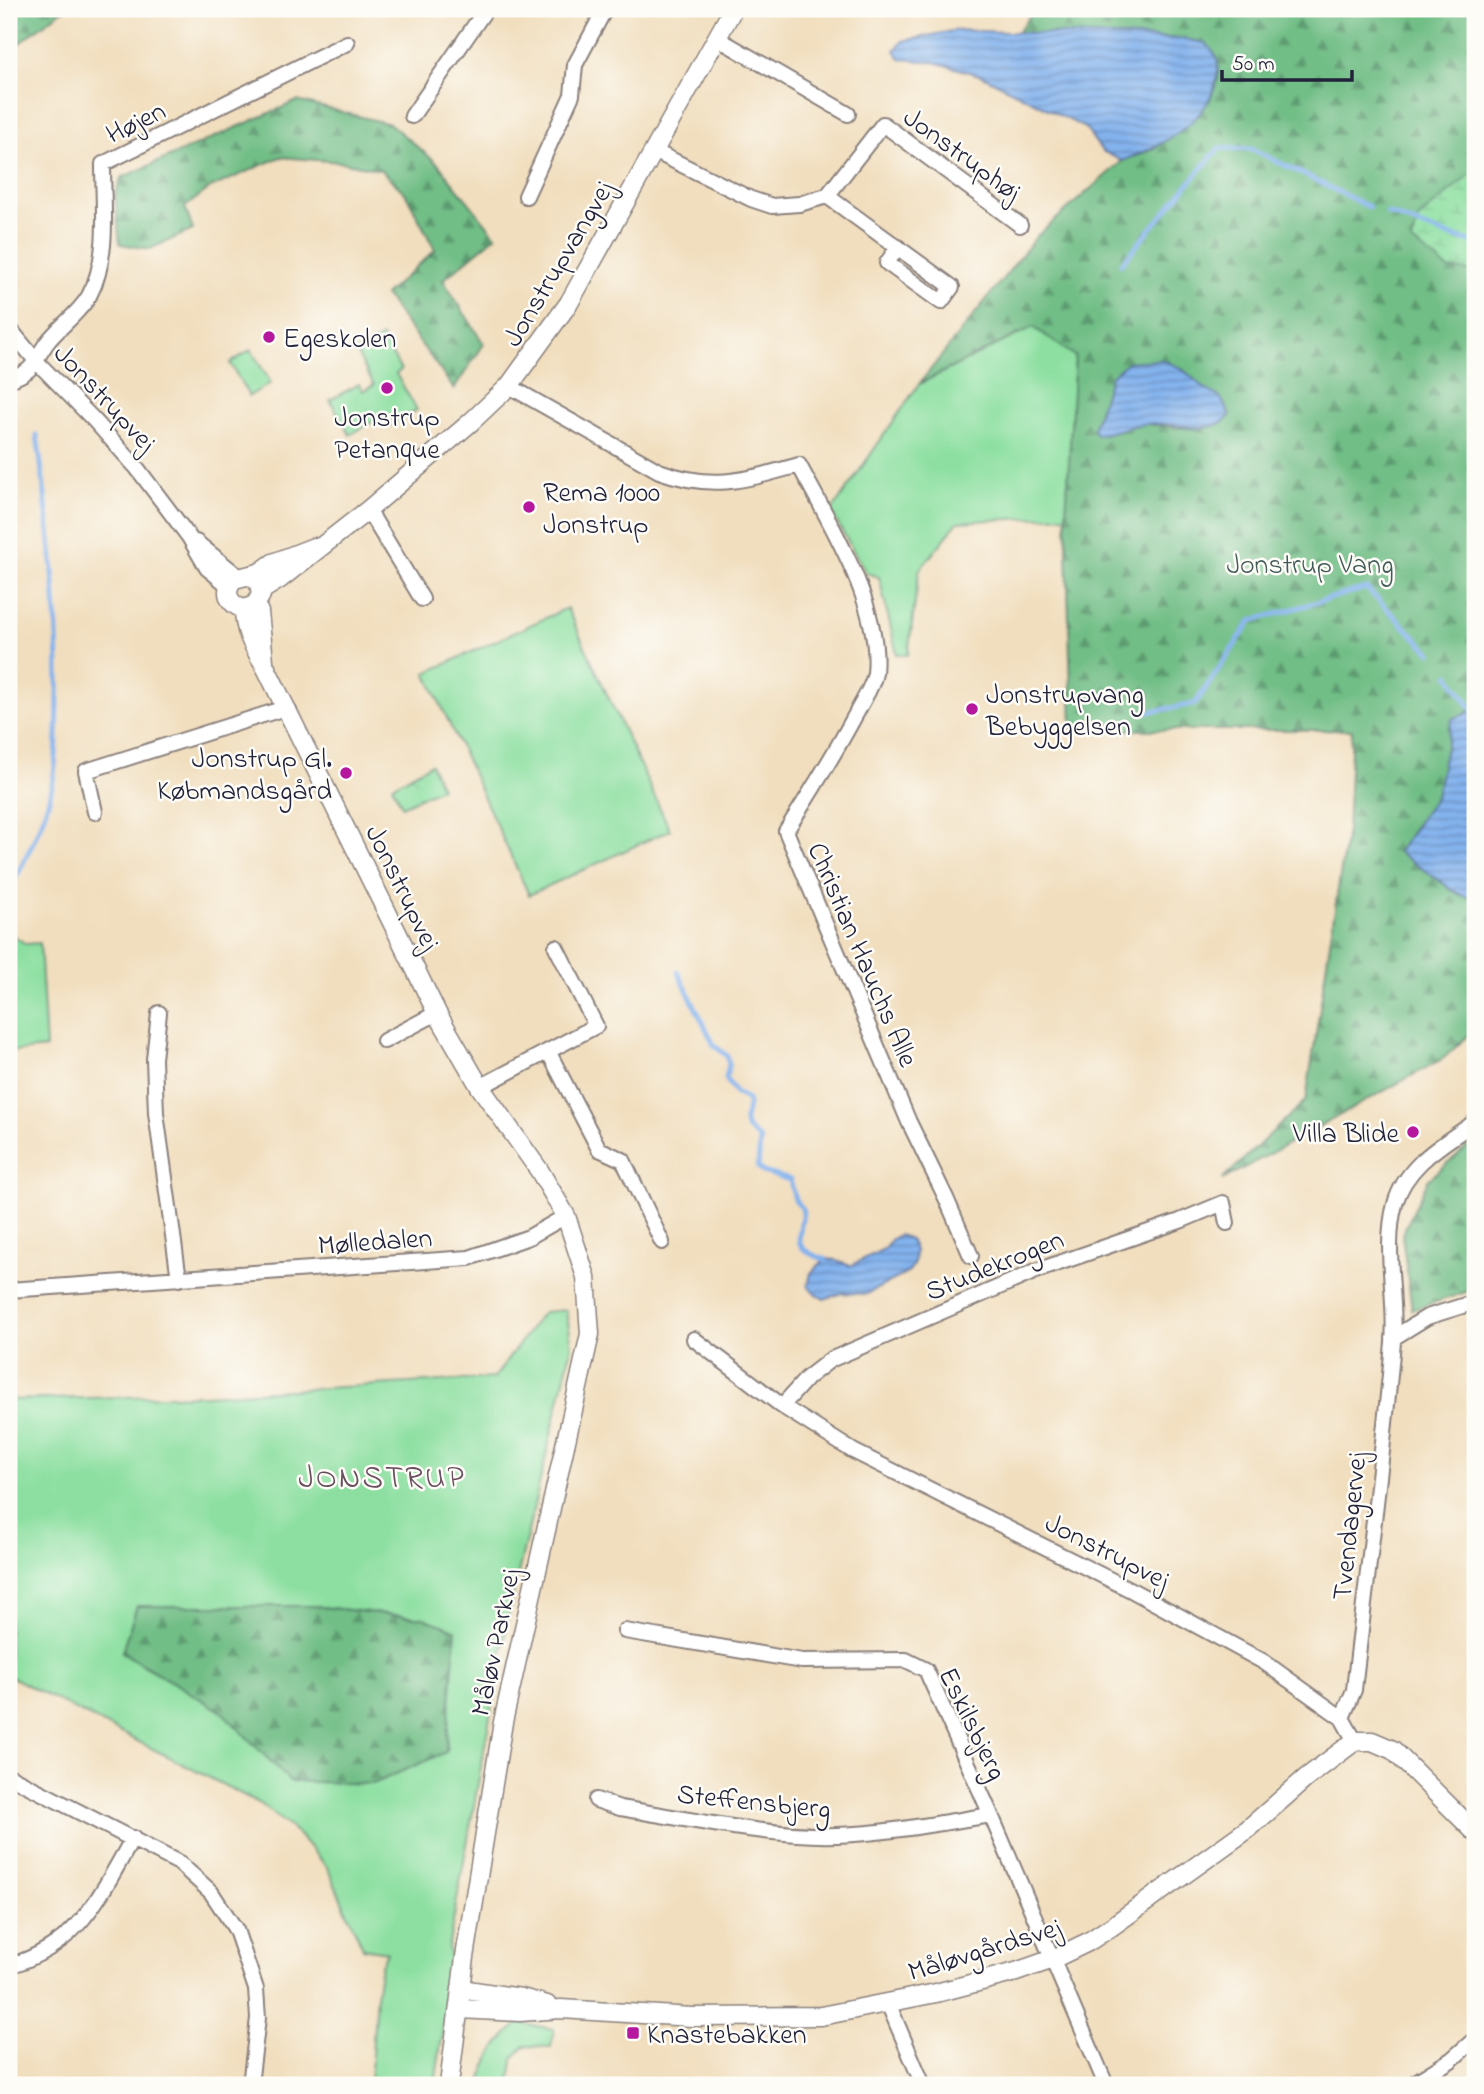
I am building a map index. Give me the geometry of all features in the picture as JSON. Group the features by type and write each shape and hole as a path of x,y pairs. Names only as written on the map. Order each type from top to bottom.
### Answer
{"street":[{"path":"412,116 486,9"},
{"path":"526,196 572,95 575,65 605,9"},
{"name":"Jonstrupvangvej","path":"254,601 369,510 509,386 569,303 733,9"},
{"path":"717,38 848,114"},
{"name":"Højen","path":"37,362 46,344 88,298 97,276 104,242 103,164 347,43"},
{"name":"Jonstruphøj","path":"827,196 883,124 1020,225"},
{"path":"654,151 751,200 772,206 799,204 827,196 898,247"},
{"name":"Jonstrupvej","path":"9,328 37,362 137,468 189,537 239,579"},
{"path":"9,380 26,373 37,362"},
{"name":"Christian Hauchs Alle","path":"509,386 659,471 682,480 705,483 738,482 799,464 855,575 864,599 873,641 875,675 831,760 786,831 898,1098 971,1256"},
{"path":"369,510 422,599"},
{"name":"Jonstrupvangvej","path":"239,579 259,573 296,552 324,544"},
{"path":"239,579 258,581 254,601 233,605 230,601 239,579"},
{"name":"Jonstrupvej","path":"254,601 244,623 249,638 437,1013 480,1087 539,1170 566,1216"},
{"path":"95,812 86,771 285,708"},
{"path":"480,1087 596,1026 556,947"},
{"path":"159,1013 154,1059 156,1113 180,1279"},
{"path":"384,1041 437,1013"},
{"path":"548,1051 599,1149 623,1160 662,1242"},
{"name":"Tvendagervej","path":"1342,1718 1354,1690 1393,1338 1391,1234 1395,1203 1407,1178 1427,1155 1475,1122"},
{"name":"Studekrogen","path":"782,1406 807,1378 830,1360 1029,1274 1180,1221 1223,1203 1227,1223"},
{"name":"Mølledalen","path":"9,1290 469,1258 529,1237 566,1216"},
{"name":"Måløv Parkvej","path":"449,2085 461,1989 503,1722 590,1334 586,1276 566,1216"},
{"path":"1393,1338 1427,1317 1475,1302"},
{"name":"Jonstrupvej","path":"694,1339 782,1406 853,1451 1116,1583 1264,1662 1342,1718 1355,1741"},
{"name":"Eskilsbjerg","path":"625,1631 802,1661 906,1660 926,1670 1054,1959 1106,2085"},
{"path":"1355,1741 1372,1741 1393,1750 1475,1832"},
{"name":"Måløvgårdsvej","path":"459,2009 520,2012 561,2009 692,2017 833,2015 1016,1972 1054,1959 1088,1942 1248,1829 1306,1778 1355,1741"},
{"path":"9,1776 180,1863 211,1892 236,1930 256,1989 258,2018 250,2085"},
{"name":"Steffensbjerg","path":"596,1800 620,1808 787,1834 837,1835 900,1829 991,1815"},
{"path":"9,1966 23,1962 62,1941 80,1923 133,1838"},
{"name":"Måløvgårdsvej","path":"461,1989 521,1998 561,2009"},
{"path":"888,2003 923,2085"},
{"path":"1411,2085 1451,2060 1475,2039"}],"green space":[{"path":"9,9 64,9 9,51"},
{"name":"Jonstrup Vang","path":"1035,9 1475,9 1475,170 1420,218 1449,269 1475,271 1475,710 1452,719 1436,796 1398,852 1459,894 1475,899 1475,1029 1444,1058 1222,1180 1306,1100 1347,830 1352,730 1072,730 1066,516 1075,356 1033,327 919,384 1037,236 1122,161 1156,148 1210,100 1218,78 1217,57 1206,43 1183,39 1018,32","holes":["1181,368 1220,398 1230,416 1212,426 1201,428 1147,424"]},
{"path":"297,101 390,124 438,164 496,236 443,280 484,344 454,389 385,295 435,250 406,194 381,170 341,162 280,157 210,188 185,207 193,230 150,249 120,244 115,196 121,178"},
{"path":"1475,170 1475,271 1449,269 1411,241 1419,218"},
{"path":"1032,325 1075,356 1066,516 958,522 919,571 908,655 897,654 879,577 866,573 831,512 919,384"},
{"name":"Jonstrup Petanque","path":"382,337 401,370 396,374 417,410 387,427 381,417 350,435 330,400 359,384 363,391 374,385 356,352"},
{"path":"251,350 271,383 249,396 230,363"},
{"path":"567,608 670,830 529,895 426,673"},
{"path":"431,764 441,788 402,806 392,786"},
{"path":"11,934 26,944 40,943 46,1048 9,1052"},
{"path":"1475,1140 1475,1289 1412,1310 1402,1235 1428,1180"},
{"path":"566,1310 572,1346 510,1607 448,1949 452,1964 435,2085 370,2085 376,1996 381,1965 387,1952 363,1948 327,1867 298,1834 261,1804 9,1676 9,1400 205,1395 494,1378 543,1312","holes":["137,1606 312,1606 423,1618 221,1711 122,1652"]},
{"path":"137,1606 312,1606 423,1618 456,1630 446,1752 373,1784 290,1781 221,1711 122,1652"},
{"path":"519,2023 554,2029 551,2047 524,2046 513,2059 510,2085 481,2085 494,2050"}],"water":[{"path":"957,30 1183,39 1206,43 1216,56 1217,77 1208,102 1189,125 1164,142 1122,161 1102,151 1085,128 983,76 934,62 900,59 895,50 903,41"},
{"path":"1162,360 1181,368 1204,388 1221,398 1230,416 1221,423 1200,428 1156,423 1096,435 1093,429 1111,376 1128,362"},
{"path":"1475,710 1475,899 1459,894 1398,852 1436,796 1452,719"},
{"path":"899,1235 910,1239 915,1251 914,1263 909,1272 867,1294 843,1293 824,1299 808,1286 811,1273 825,1259 850,1266 884,1249"}],"waterway":[{"path":"1121,264 1219,148 1252,149 1369,207"},
{"path":"1387,213 1475,243"},
{"path":"9,890 44,814 54,776 56,749 58,663 55,598 37,435"},
{"path":"1148,712 1195,704 1251,621 1366,588 1431,653"},
{"path":"1449,675 1473,711"},
{"path":"678,972 714,1045 727,1056 729,1064 726,1079 736,1093 748,1100 745,1125 760,1140 758,1167 763,1172 790,1180 795,1200 803,1209 799,1235 801,1246 813,1255 825,1259"}],"place":[{"name":"Egeskolen","path":"269,337"},
{"name":"Jonstrup Petanque","path":"387,388"},
{"name":"Rema 1000 Jonstrup","path":"529,507"},
{"name":"Jonstrupvang Bebyggelsen","path":"972,709"},
{"name":"Jonstrup Gl. Købmandsgård","path":"346,773"},
{"name":"Villa Blide","path":"1413,1132"},
{"name":"Knastebakken","path":"633,2033"}],"district":[{"name":"JONSTRUP","path":"382,1476"}]}
